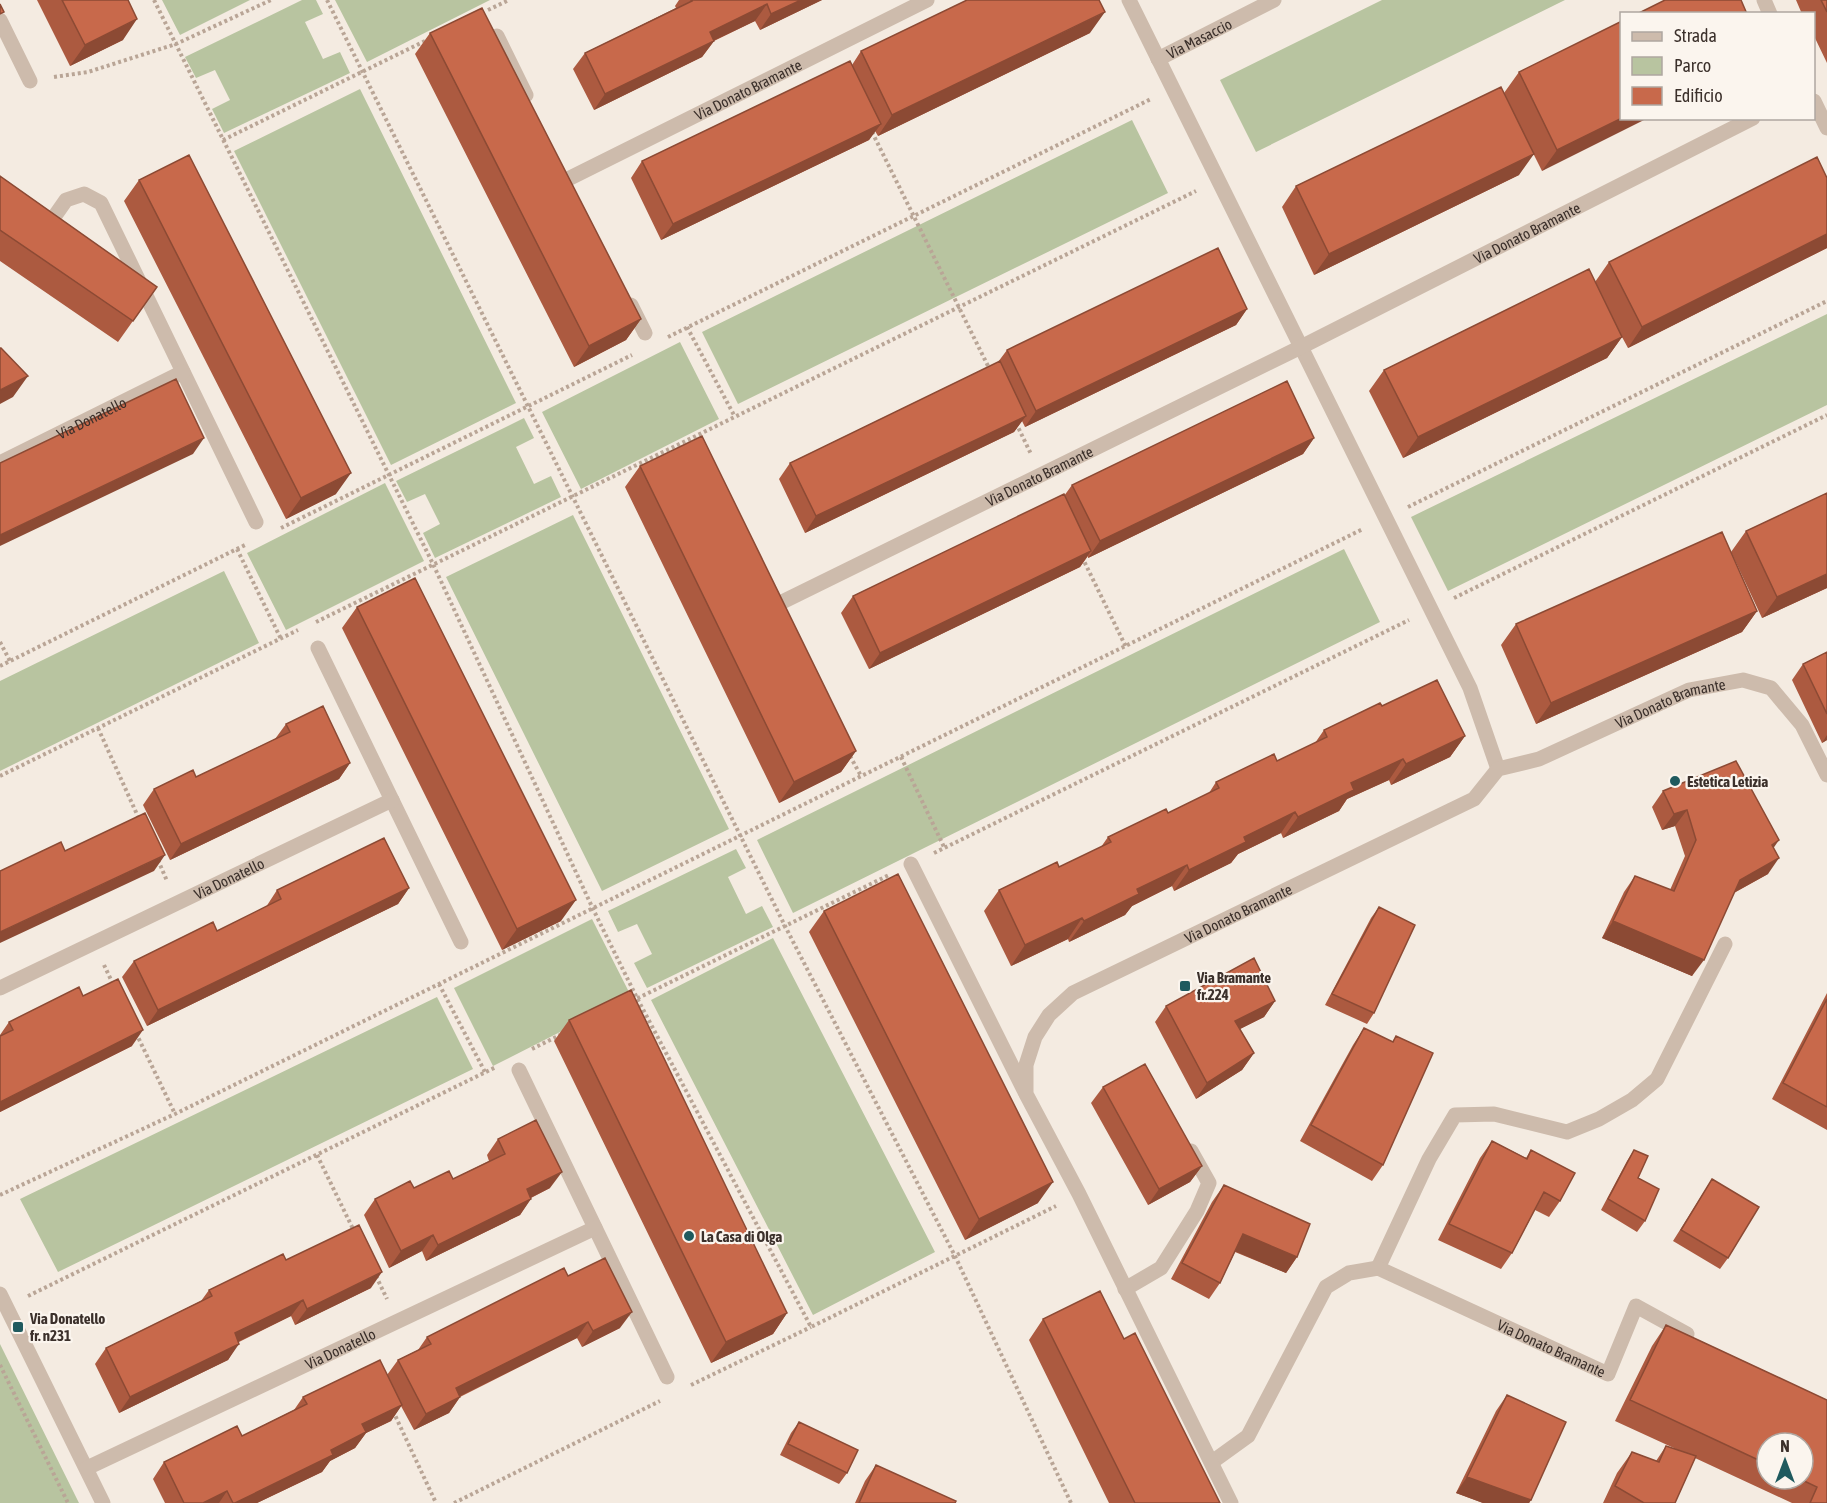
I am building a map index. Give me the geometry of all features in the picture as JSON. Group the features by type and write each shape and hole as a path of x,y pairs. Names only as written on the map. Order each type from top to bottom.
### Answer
{"street":[{"name":"Via Donato Bramante","path":"568,179 927,0"},
{"path":"1129,0 1470,688 1498,769"},
{"name":"Via Masaccio","path":"1158,59 1274,0"},
{"path":"0,20 30,81"},
{"path":"497,36 532,107"},
{"path":"1815,103 1827,128"},
{"name":"Via Donato Bramante","path":"778,604 1301,347 1749,120"},
{"path":"43,232 66,200 84,194 101,203 256,522"},
{"path":"625,292 645,333"},
{"name":"Via Donatello","path":"0,463 183,372"},
{"path":"318,648 461,942"},
{"name":"Via Donato Bramante","path":"1026,1094 1026,1065 1035,1036 1049,1015 1073,993 1474,799 1498,769 1539,759 1689,690 1743,680 1771,688 1802,726 1827,775"},
{"name":"Via Donatello","path":"0,988 392,800"},
{"name":"Via Donato Bramante","path":"911,864 1026,1094 1079,1194 1231,1503"},
{"path":"1212,1462 1248,1436 1326,1287 1349,1273 1378,1268 1429,1159 1455,1115 1494,1114 1567,1132 1599,1119 1632,1100 1657,1079 1725,944"},
{"path":"519,1070 668,1377"},
{"path":"1125,1288 1161,1268 1197,1211 1209,1182 1182,1134"},
{"name":"Via Donatello","path":"87,1467 595,1228"},
{"name":"Via Donato Bramante","path":"1378,1268 1608,1374 1636,1306 1687,1334"},
{"path":"0,1294 103,1503"}],"path":[{"path":"154,0 432,564 592,909 636,998 811,1327"},
{"path":"30,81 88,72 176,44 271,0"},
{"path":"327,0 740,836 955,1256 1071,1503"},
{"path":"485,11 509,0"},
{"path":"223,140 434,36"},
{"path":"660,340 1172,88"},
{"path":"867,122 995,380"},
{"path":"309,625 1218,180"},
{"path":"0,1195 175,1114 1827,301"},
{"path":"687,327 735,417"},
{"path":"273,531 641,350"},
{"path":"626,1003 1827,415"},
{"path":"1015,422 1041,474"},
{"path":"698,435 703,443"},
{"path":"0,666 254,541"},
{"path":"237,549 281,639"},
{"path":"1081,556 1126,647"},
{"path":"0,776 300,630"},
{"path":"0,642 10,661"},
{"path":"98,728 142,826"},
{"path":"848,753 861,776"},
{"path":"901,757 944,847"},
{"path":"157,859 177,903"},
{"path":"93,943 119,996"},
{"path":"440,984 485,1072"},
{"path":"134,1028 175,1114"},
{"path":"523,1054 565,1034"},
{"path":"28,1297 504,1063"},
{"path":"317,1155 358,1238"},
{"path":"685,1388 1079,1194"},
{"path":"373,1269 398,1321"},
{"path":"0,1365 68,1503"},
{"path":"454,1503 664,1399"},
{"path":"388,1401 436,1503"}],"green space":[{"path":"162,0 250,0 180,35"},
{"path":"302,0 316,0 323,14 305,22 323,59 340,52 350,73 224,133 212,109 230,100 215,70 196,78 185,57"},
{"path":"335,0 490,0 367,62"},
{"path":"1382,0 1565,0 1256,152 1220,80"},
{"path":"360,89 516,403 391,465 234,151"},
{"path":"1132,120 1168,193 738,404 702,332"},
{"path":"1827,314 1827,405 1448,591 1411,517"},
{"path":"680,342 719,419 581,489 542,412"},
{"path":"524,418 534,438 516,447 534,484 551,476 561,497 435,558 423,533 440,524 425,494 407,502 396,481"},
{"path":"385,483 424,561 286,630 247,553"},
{"path":"573,515 729,829 602,891 446,577"},
{"path":"1344,549 1380,622 793,913 757,840"},
{"path":"224,571 259,643 0,771 0,681"},
{"path":"736,849 746,868 728,877 746,914 762,906 773,927 647,988 634,963 652,954 637,924 618,932 608,911"},
{"path":"592,919 631,996 493,1066 454,988"},
{"path":"773,938 935,1252 813,1315 651,1000"},
{"path":"437,997 473,1069 58,1272 20,1199"},
{"path":"0,1344 79,1503 0,1503"}],"building":[{"path":"62,0 128,0 137,19 85,45"},
{"path":"691,0 801,0 771,14 767,4 710,32 714,41 605,94 585,53"},
{"path":"967,0 1099,0 1105,12 892,115 861,51"},
{"path":"1665,0 1741,0 1746,12 1641,12"},
{"path":"1821,0 1827,0 1827,12"},
{"path":"482,8 641,319 589,346 430,33"},
{"path":"1620,22 1620,119 1557,150 1519,72"},
{"path":"850,61 881,124 673,224 642,161"},
{"path":"1501,87 1534,154 1329,254 1296,186"},
{"path":"189,155 351,473 301,498 139,180"},
{"path":"1817,157 1827,178 1827,234 1642,327 1609,262"},
{"path":"0,176 157,287 133,321 0,230"},
{"path":"1218,248 1247,309 1036,411 1007,350"},
{"path":"1589,269 1622,337 1418,437 1384,370"},
{"path":"0,348 28,376 0,390"},
{"path":"1000,361 1026,416 816,516 790,463"},
{"path":"176,379 204,438 0,535 0,463"},
{"path":"1287,381 1314,438 1100,541 1072,485"},
{"path":"702,436 856,751 794,782 640,466"},
{"path":"1827,493 1827,574 1777,597 1746,531"},
{"path":"1064,494 1091,551 880,653 853,596"},
{"path":"1722,532 1757,611 1551,703 1516,624"},
{"path":"415,578 576,900 517,929 357,607"},
{"path":"1827,652 1827,714 1803,664"},
{"path":"1437,680 1465,736 1406,764 1403,759 1351,783 1354,790 1298,817 1295,812 1244,837 1246,842 1189,870 1187,865 1137,889 1139,894 1084,921 1082,918 1025,945 999,890 1057,862 1059,867 1111,842 1108,837 1166,809 1168,813 1219,788 1216,782 1274,754 1277,761 1327,737 1324,730 1380,703 1382,706"},
{"path":"323,706 350,763 181,844 154,789 193,770 196,777 290,732 286,724"},
{"path":"1736,761 1779,840 1772,845 1779,858 1740,880 1704,960 1613,921 1635,876 1674,891 1696,840 1687,810 1674,814 1663,791"},
{"path":"145,813 165,855 0,932 0,871 61,842 65,851"},
{"path":"384,838 409,888 158,1010 134,961 213,922 217,931 281,899 277,890"},
{"path":"898,874 1053,1182 979,1219 824,911"},
{"path":"1379,907 1415,925 1374,1013 1332,994"},
{"path":"1254,958 1275,1001 1235,1021 1254,1053 1207,1083 1166,1006"},
{"path":"118,979 143,1030 0,1102 0,1036 13,1030 9,1022 79,987 83,996"},
{"path":"631,990 787,1313 726,1342 569,1020"},
{"path":"1827,999 1827,1107 1783,1083"},
{"path":"1364,1028 1393,1042 1396,1036 1433,1053 1383,1165 1311,1125"},
{"path":"1145,1064 1202,1166 1159,1189 1103,1087"},
{"path":"536,1120 562,1172 527,1189 531,1199 438,1245 433,1235 401,1251 375,1199 410,1181 414,1188 449,1171 453,1179 505,1154 498,1139"},
{"path":"1492,1141 1527,1159 1531,1150 1575,1173 1560,1201 1544,1192 1512,1253 1449,1224"},
{"path":"1634,1150 1648,1156 1638,1178 1659,1189 1645,1221 1608,1199"},
{"path":"1712,1179 1759,1207 1728,1258 1681,1230"},
{"path":"1224,1185 1310,1224 1297,1257 1243,1234 1220,1283 1182,1263"},
{"path":"359,1225 382,1272 307,1309 303,1300 235,1333 239,1344 130,1397 106,1348 212,1296 209,1290 283,1254 286,1260"},
{"path":"605,1258 632,1312 593,1331 588,1322 456,1388 460,1397 426,1414 398,1360 431,1344 427,1337 564,1268 568,1276"},
{"path":"1100,1291 1124,1339 1135,1333 1220,1503 1135,1503 1043,1319"},
{"path":"1666,1325 1827,1400 1827,1503 1810,1503 1817,1487 1815,1486 1815,1431 1755,1431 1755,1458 1630,1400"},
{"path":"380,1360 402,1405 362,1424 366,1432 331,1450 333,1455 235,1503 227,1491 203,1503 184,1503 164,1462 237,1426 242,1436 307,1404 303,1397"},
{"path":"1507,1395 1566,1422 1531,1500 1467,1477"},
{"path":"799,1422 858,1450 847,1473 788,1444"},
{"path":"1666,1446 1696,1456 1675,1503 1644,1503 1615,1486 1632,1452 1659,1462"},
{"path":"876,1465 956,1501 955,1503 859,1503"}],"place":[{"name":"Estetica Letizia","path":"1675,781"},
{"name":"Via Bramante fr.224","path":"1185,986"},
{"name":"La Casa di Olga","path":"689,1236"},
{"name":"Via Donatello fr. n231","path":"18,1327"}]}
